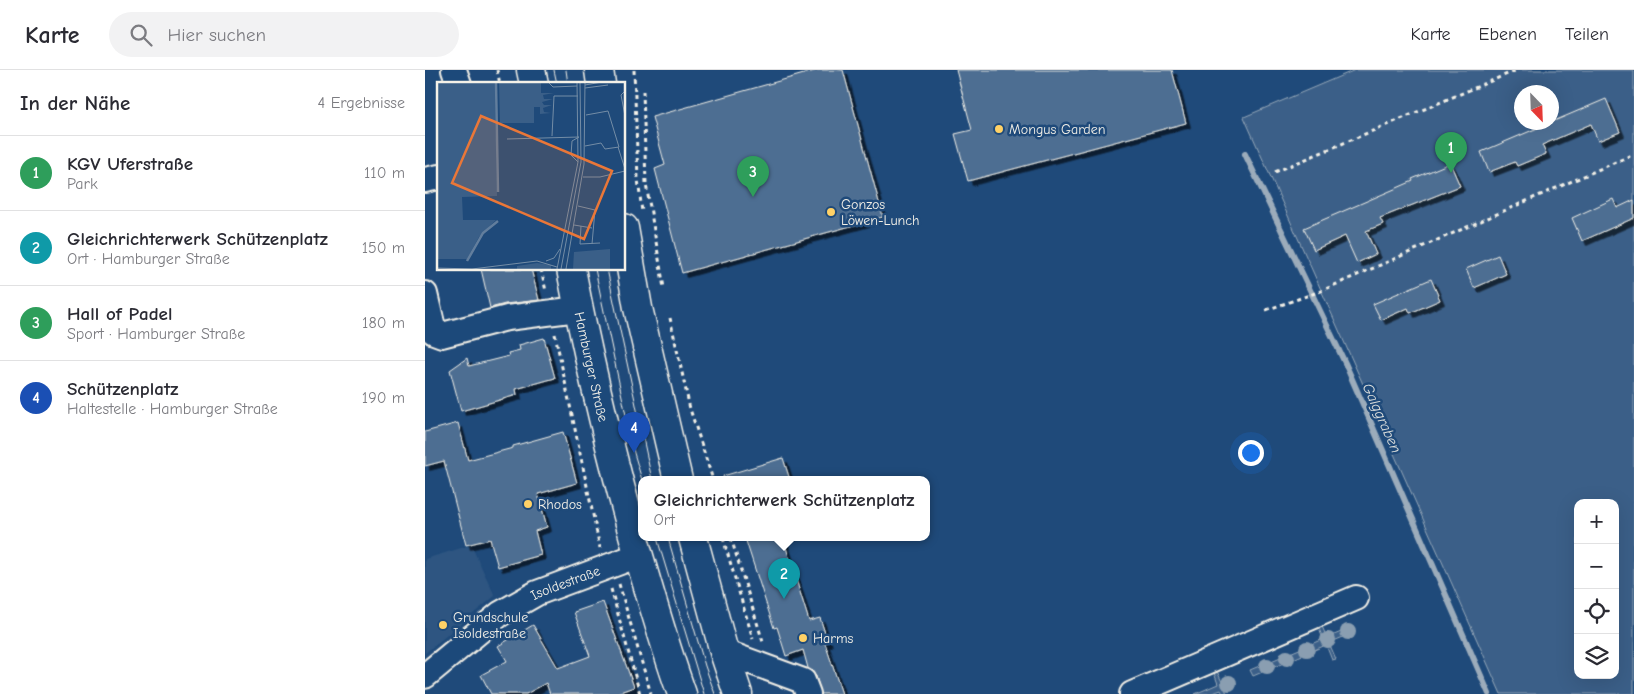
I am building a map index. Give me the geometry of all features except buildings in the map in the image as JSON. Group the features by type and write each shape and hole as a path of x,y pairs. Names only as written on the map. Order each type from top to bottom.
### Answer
{"main road":[{"path":"625,234 638,308 689,476"},
{"name":"Hamburger Straße","path":"571,270 612,458 656,616 682,694"},
{"path":"694,541 724,652 738,694"}],"street":[{"path":"454,70 458,82"},
{"path":"425,294 434,332 442,335 507,318 579,309"},
{"name":"Isoldestraße","path":"425,676 500,614 537,593 607,557 639,555"},
{"path":"1132,694 1356,598"},
{"path":"724,652 763,658 803,681 808,694"}],"path":[{"path":"1275,172 1517,70"},
{"path":"643,91 645,164 651,217 664,288"},
{"path":"1266,310 1317,292 1634,154"},
{"path":"638,165 645,164"},
{"path":"541,270 607,557 651,694"},
{"path":"670,318 690,409 712,476"},
{"path":"692,476 710,470"},
{"path":"724,541 763,658"},
{"path":"732,541 763,658"},
{"path":"610,588 641,694"}],"shaded area":[{"path":"1355,70 1634,70 1634,694 1501,694 1244,117"},
{"name":"Grundschule Isoldestraße","path":"471,545 495,596 425,653 425,559"},
{"path":"1321,624 1327,638 1353,627 1355,632 1329,643 1336,659 1332,660 1326,645 1253,676 1250,670 1323,639 1318,626"},
{"path":"1216,669 1222,682 1232,678 1235,684 1225,688 1227,694 1223,694 1221,690 1210,694 1195,694 1218,684 1213,670"}],"waterway":[{"name":"Galggraben","path":"1245,154 1345,363 1489,694"}],"tram line":[{"path":"554,70 557,82"},
{"path":"566,70 568,82"},
{"path":"595,270 634,453 641,476"},
{"path":"607,270 651,476"},
{"path":"658,541 704,694"},
{"path":"669,541 715,694"}],"place":[{"name":"Mongus Garden","path":"999,129"},
{"name":"KGV Uferstraße","path":"1451,173"},
{"name":"Hall of Padel","path":"753,197"},
{"name":"Gonzos Löwen-Lunch","path":"831,212"},
{"name":"Schützenplatz","path":"634,453"},
{"name":"Rhodos","path":"528,504"},
{"name":"Gleichrichterwerk Schützenplatz","path":"784,599"},
{"name":"Grundschule Isoldestraße","path":"443,625"},
{"name":"Harms","path":"803,638"}]}
